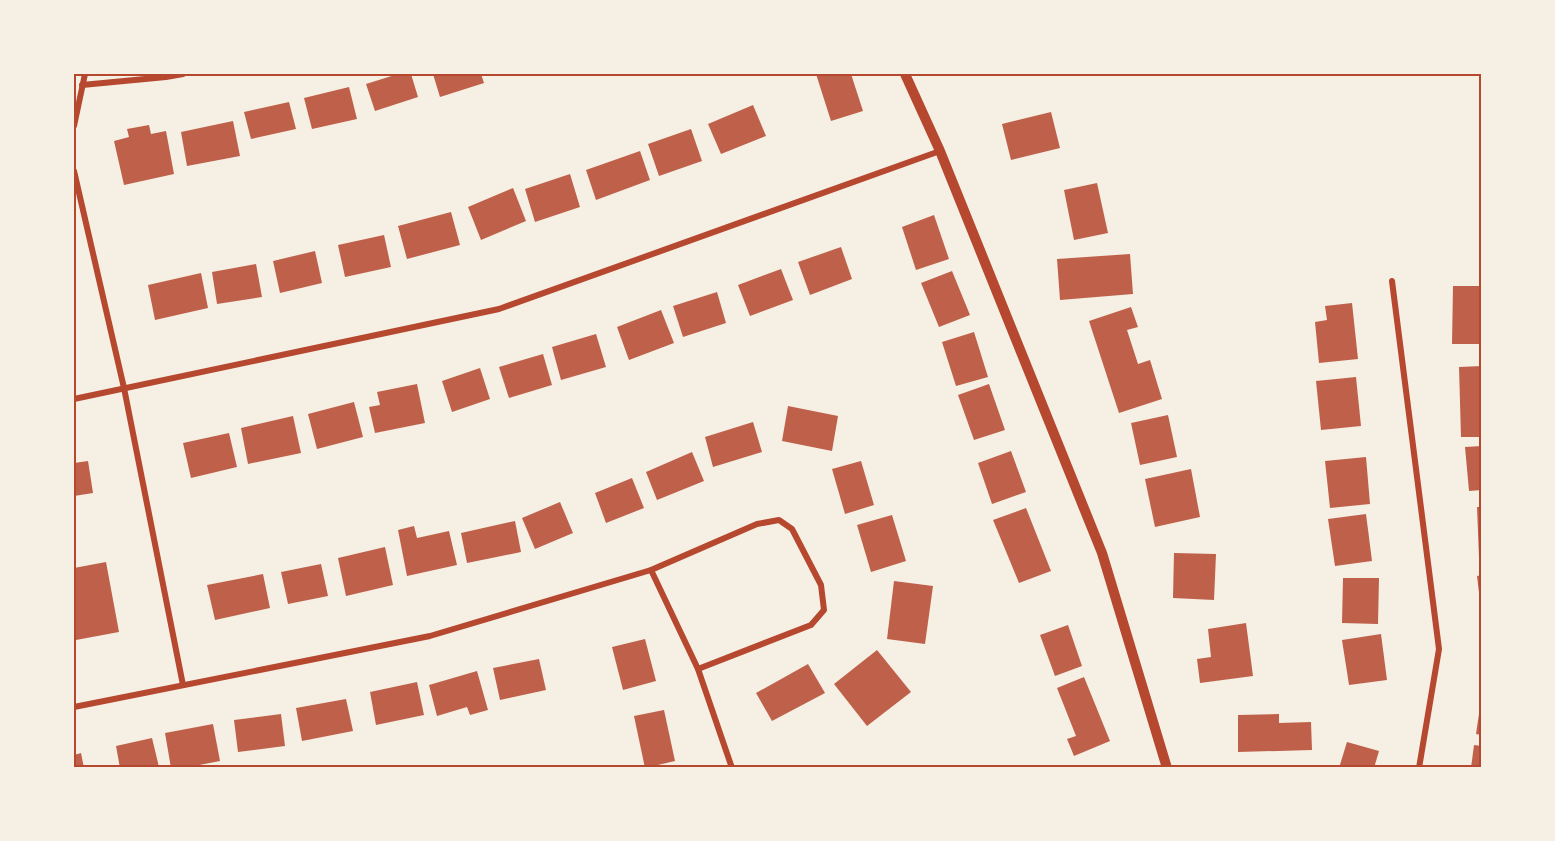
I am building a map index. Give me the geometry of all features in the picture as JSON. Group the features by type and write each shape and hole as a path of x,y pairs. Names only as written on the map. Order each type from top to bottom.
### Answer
{"street":[{"path":"74,126 85,74"},
{"path":"82,85 183,74"},
{"path":"904,74 940,151 1102,553 1167,768"},
{"path":"74,399 499,309 940,151"},
{"path":"74,171 124,388 183,685"},
{"path":"1392,281 1439,649 1419,768"},
{"path":"74,707 430,636 651,570 757,524 779,520 792,529 821,585 824,610 811,625 698,669"},
{"path":"651,570 698,669 732,768"}],"building":[{"path":"398,74 411,74 418,97 375,111 366,84"},
{"path":"433,74 481,74 484,83 440,97"},
{"path":"816,74 851,74 863,111 831,121"},
{"path":"349,87 357,119 312,129 304,98"},
{"path":"289,102 296,129 251,139 244,112"},
{"path":"753,105 766,136 721,154 708,124"},
{"path":"1051,112 1060,148 1011,160 1002,124"},
{"path":"233,121 240,156 187,166 181,132"},
{"path":"149,125 151,134 166,131 174,174 124,185 114,141 129,137 127,129"},
{"path":"691,129 702,161 659,176 648,144"},
{"path":"640,151 650,180 596,200 586,170"},
{"path":"570,174 580,207 535,222 525,189"},
{"path":"1097,183 1108,233 1074,240 1064,190"},
{"path":"513,188 526,221 481,240 468,207"},
{"path":"451,212 460,245 407,259 398,226"},
{"path":"934,215 949,259 916,270 902,227"},
{"path":"384,235 391,267 345,277 338,245"},
{"path":"841,247 852,279 810,295 798,262"},
{"path":"315,251 322,283 280,293 273,261"},
{"path":"1130,254 1133,294 1060,300 1057,259"},
{"path":"256,264 262,297 217,304 212,272"},
{"path":"781,269 793,300 750,316 738,285"},
{"path":"952,271 970,315 939,327 921,283"},
{"path":"201,273 208,308 155,320 148,285"},
{"path":"1453,286 1482,286 1482,344 1452,344"},
{"path":"717,292 726,323 683,337 673,306"},
{"path":"1352,303 1358,359 1319,363 1315,322 1327,320 1325,306"},
{"path":"1131,307 1138,327 1127,330 1138,364 1150,360 1162,399 1119,413 1089,321"},
{"path":"661,310 674,343 629,360 617,327"},
{"path":"974,332 988,377 956,386 942,342"},
{"path":"596,334 606,367 561,380 552,347"},
{"path":"543,354 552,385 509,398 499,367"},
{"path":"1482,366 1482,437 1461,437 1459,367"},
{"path":"480,368 490,399 452,412 442,381"},
{"path":"1356,377 1361,426 1321,430 1316,381"},
{"path":"417,384 425,423 375,433 369,407 380,405 377,392"},
{"path":"989,384 1005,430 974,440 958,395"},
{"path":"354,402 363,437 317,449 308,414"},
{"path":"788,406 838,416 832,451 782,441"},
{"path":"1168,415 1177,457 1140,465 1131,423"},
{"path":"293,416 301,453 248,464 241,428"},
{"path":"753,422 762,452 713,467 705,437"},
{"path":"229,433 237,467 191,478 183,443"},
{"path":"1482,446 1482,490 1469,491 1465,447"},
{"path":"1011,451 1026,492 992,504 978,463"},
{"path":"692,452 704,481 657,500 646,472"},
{"path":"1366,457 1370,504 1330,508 1325,461"},
{"path":"88,461 93,493 74,496 74,463"},
{"path":"861,461 874,505 845,514 832,469"},
{"path":"1191,469 1200,517 1155,527 1145,479"},
{"path":"632,478 644,508 606,523 595,493"},
{"path":"560,502 573,533 535,549 522,518"},
{"path":"1477,507 1482,507 1482,557 1479,557"},
{"path":"1026,508 1051,571 1019,583 993,520"},
{"path":"1366,514 1372,561 1335,566 1328,519"},
{"path":"892,515 906,561 871,572 857,525"},
{"path":"515,521 521,552 467,563 461,533"},
{"path":"414,526 417,538 449,531 457,565 407,576 398,530"},
{"path":"385,547 393,585 346,596 338,558"},
{"path":"1174,553 1216,554 1214,600 1173,598"},
{"path":"106,562 119,632 76,640 74,568"},
{"path":"321,564 328,596 288,604 281,572"},
{"path":"263,574 270,608 215,620 207,585"},
{"path":"1482,575 1482,601 1480,601 1477,576"},
{"path":"1343,578 1379,578 1378,624 1342,623"},
{"path":"894,581 933,586 925,644 887,639"},
{"path":"1246,623 1253,676 1200,683 1197,659 1211,657 1208,629"},
{"path":"1068,625 1082,666 1055,676 1040,635"},
{"path":"1381,634 1387,680 1349,685 1342,640"},
{"path":"645,639 656,681 623,690 612,647"},
{"path":"877,650 911,692 867,726 834,684"},
{"path":"539,659 546,690 500,700 493,668"},
{"path":"808,664 825,693 772,721 756,693"},
{"path":"477,671 488,710 470,715 467,707 437,716 429,685"},
{"path":"1084,677 1110,741 1074,756 1067,739 1076,736 1057,688"},
{"path":"417,682 424,715 376,725 370,692"},
{"path":"346,699 353,731 302,741 296,708"},
{"path":"1480,707 1482,708 1482,735 1476,734"},
{"path":"664,710 675,761 645,768 634,716"},
{"path":"281,714 285,746 238,752 234,720"},
{"path":"1279,714 1279,723 1311,722 1312,750 1238,752 1238,715"},
{"path":"213,724 220,761 184,768 171,768 165,733"},
{"path":"152,738 159,767 120,768 116,746"},
{"path":"1347,742 1379,751 1374,768 1339,768"},
{"path":"1474,745 1482,746 1482,768 1471,768"},
{"path":"81,753 84,768 74,768 74,755"}]}
